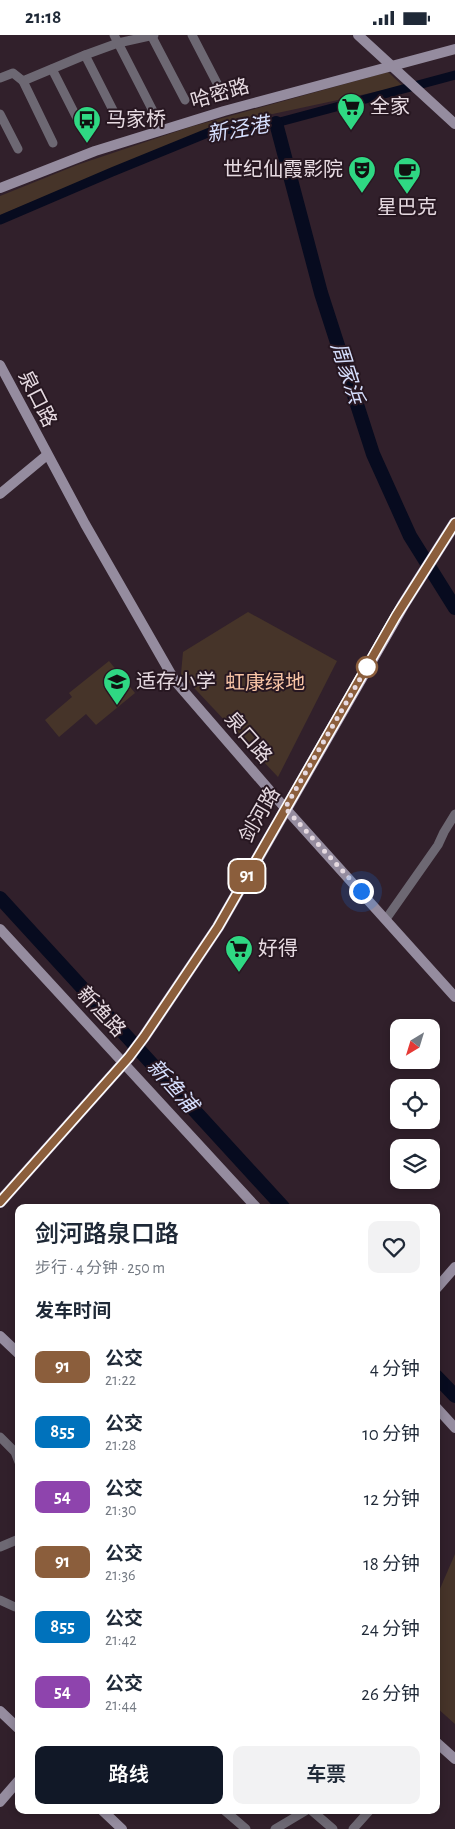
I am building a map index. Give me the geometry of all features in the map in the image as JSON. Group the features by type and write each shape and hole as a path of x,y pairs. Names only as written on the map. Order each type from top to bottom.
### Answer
{"main road":[{"name":"剑河路","path":"0,1202 124,1063 144,1037 218,927 403,605 454,524"}],"street":[{"path":"23,81 85,55 116,39 152,35 185,100"},
{"path":"192,35 220,89"},
{"path":"358,35 455,123"},
{"path":"116,39 154,113"},
{"name":"哈密路","path":"0,188 95,151 224,111 455,49"},
{"path":"85,55 116,116"},
{"path":"52,69 83,130"},
{"path":"0,78 13,73 23,81 54,143"},
{"path":"0,114 18,149"},
{"name":"泉口路","path":"0,365 85,525 175,681 285,808 455,997"},
{"path":"0,494 47,455"},
{"path":"386,919 438,845 455,814"},
{"name":"新渔路","path":"0,929 253,1204"},
{"path":"440,1284 455,1267"},
{"path":"0,1336 15,1350"},
{"path":"440,1411 455,1428"},
{"path":"0,1437 15,1448"},
{"path":"0,1547 15,1541"},
{"path":"0,1600 15,1607"},
{"path":"0,1711 15,1725"},
{"path":"440,1746 455,1759"},
{"path":"0,1802 15,1785"},
{"path":"106,1814 122,1829"},
{"path":"229,1814 246,1829"},
{"path":"275,1829 302,1814"},
{"path":"314,1814 332,1829"},
{"path":"353,1829 366,1814"}],"green space":[{"path":"388,72 403,86 212,127 0,215 0,196 77,165 190,127"},
{"name":"虹康绿地","path":"248,612 337,661 278,777 181,674 183,652"},
{"path":"109,661 135,693 96,725 86,714 59,737 45,720 72,697 69,693"},
{"path":"455,1554 455,1724 440,1711 440,1589"}],"waterway":[{"name":"新泾港","path":"0,220 210,132 276,123 455,75"},
{"name":"周家浜","path":"276,123 321,293 373,454 410,536 455,608"},
{"name":"新渔浦","path":"0,898 280,1204"},
{"name":"新渔浦","path":"440,1380 455,1396"}],"bus line":[{"name":"91","path":"0,1202 129,1057 218,927 396,616 455,523"}],"place":[{"name":"全家","path":"351,131"},
{"name":"马家桥","path":"87,144"},
{"name":"世纪仙霞影院","path":"362,194"},
{"name":"星巴克","path":"407,195"},
{"name":"适存小学","path":"117,706"},
{"name":"好得","path":"239,973"}],"route":[{"path":"361,891 285,808 371,660 367,667"}]}
